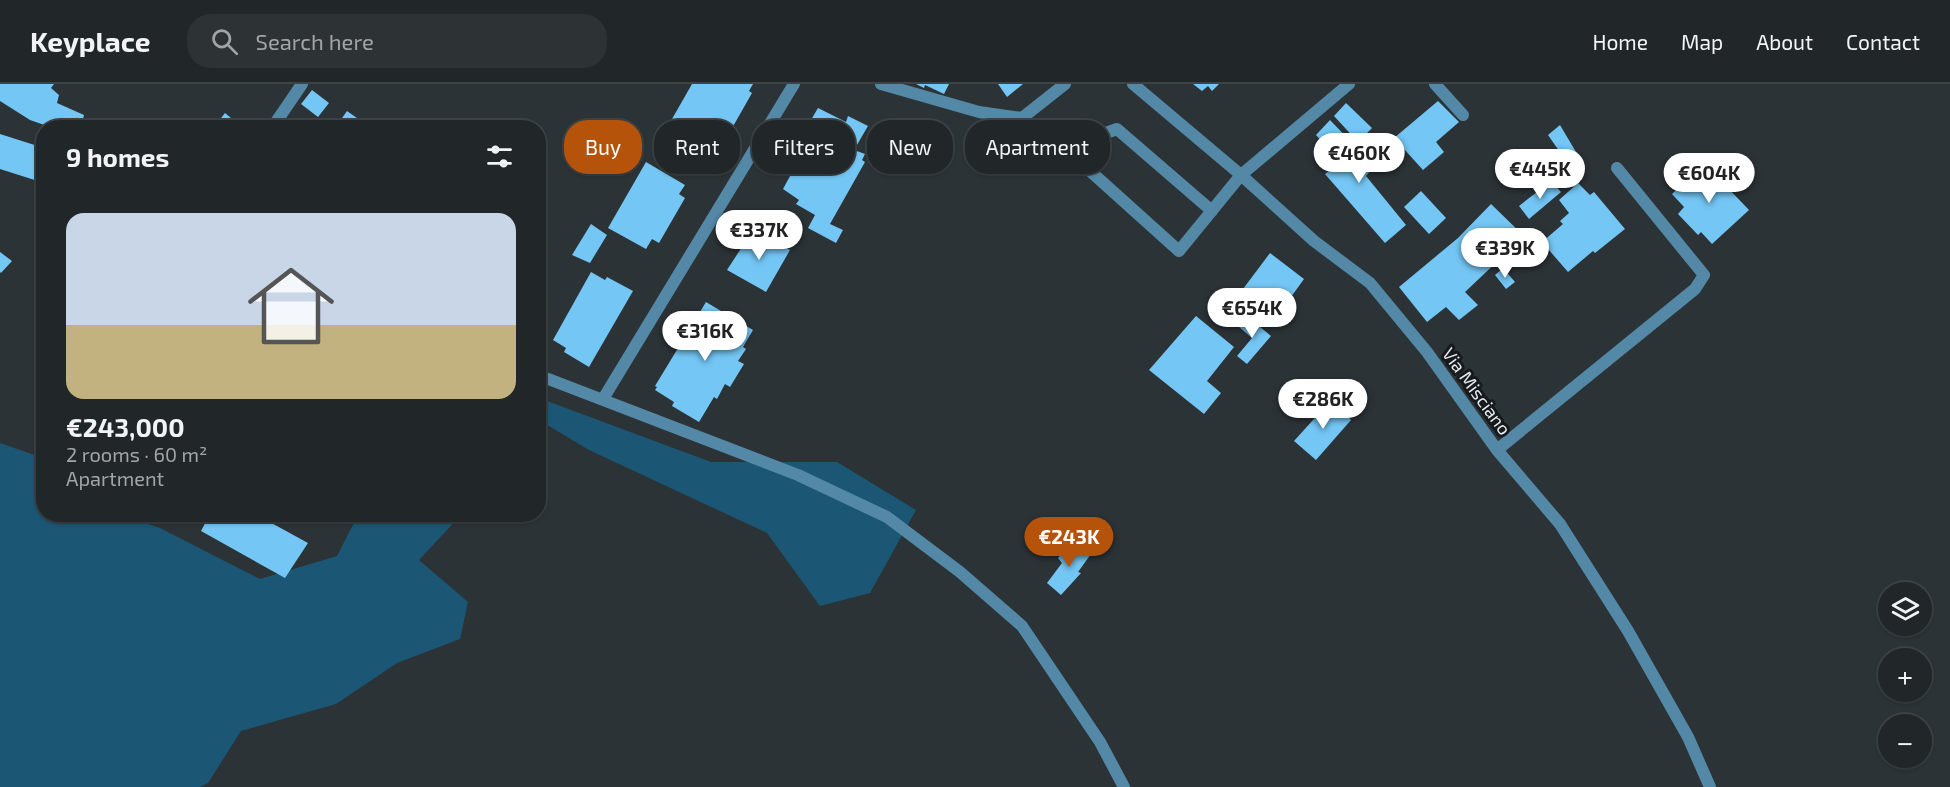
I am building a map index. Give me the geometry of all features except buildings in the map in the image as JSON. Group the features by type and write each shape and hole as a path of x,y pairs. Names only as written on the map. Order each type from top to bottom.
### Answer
{"street":[{"path":"277,120 302,84"},
{"path":"603,399 794,84"},
{"path":"882,84 979,112 1022,118 1065,84"},
{"name":"Via Misciano","path":"1133,84 1241,175 1314,241 1370,283 1427,352 1497,450 1560,524 1622,621 1688,737 1710,787"},
{"path":"1212,211 1117,129 1102,134 1083,157 1089,170 1179,251 1212,211 1241,175 1348,84"},
{"path":"1435,84 1463,116"},
{"path":"1497,450 1695,289 1704,275 1617,168"},
{"path":"546,378 798,475 887,517 960,573 1022,626 1100,741 1124,787"}],"shaded area":[{"path":"546,401 711,462 837,462 916,510 870,593 820,606 767,533 589,450 546,424"},
{"path":"0,443 36,456 36,522 143,522 160,528 260,579 337,556 354,522 454,522 419,560 468,602 460,639 397,663 336,704 241,731 208,783 200,787 0,787"}]}
